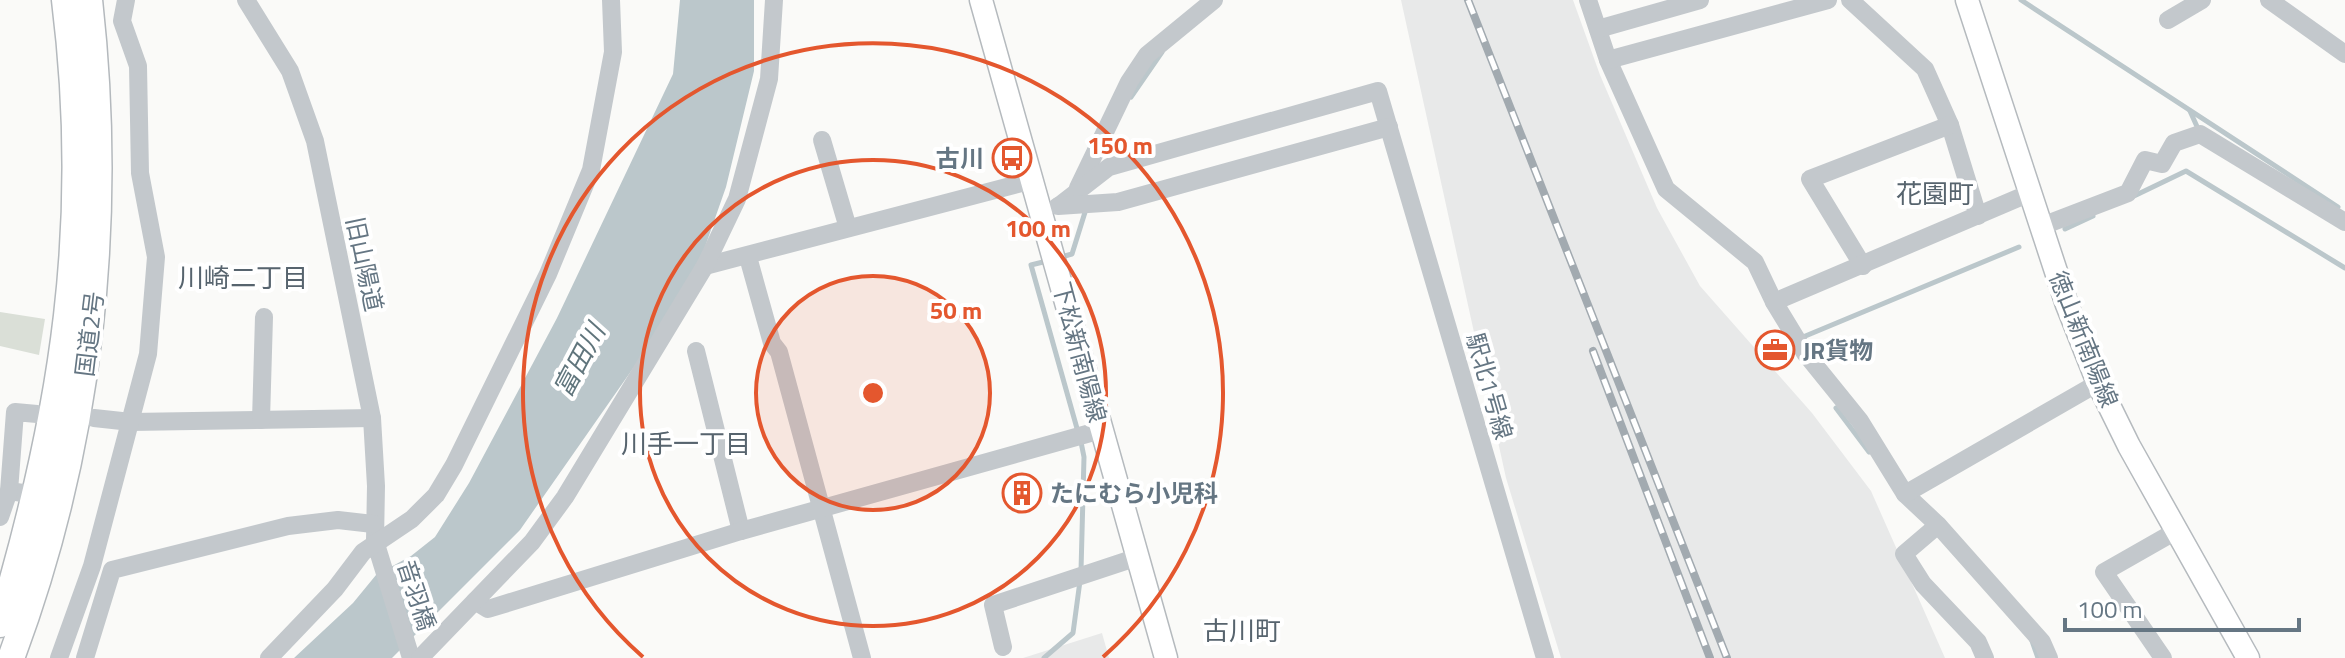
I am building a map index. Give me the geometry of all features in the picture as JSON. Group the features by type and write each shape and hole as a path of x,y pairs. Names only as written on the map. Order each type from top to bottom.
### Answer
{"highway":[{"name":"国道2号","path":"0,624 37,495 60,386 73,287 76,188 73,81 65,0"},
{"name":"国道2号","path":"11,658 61,499 96,288 99,189 97,78 89,0"}],"main road":[{"name":"下松新南陽線","path":"981,0 1033,180 1051,208 1101,430 1166,658"},
{"name":"徳山新南陽線","path":"1967,0 2030,193 2098,383 2248,658"}],"street":[{"path":"59,658 92,566 148,354 156,257 140,173 138,66 122,21 126,0"},
{"path":"269,658 375,540 412,519 436,495 548,274 591,170 613,52 611,0"},
{"path":"413,655 475,601 532,542 565,497 705,266 737,199 769,79 774,0"},
{"path":"1051,208 1077,190 1129,82 1147,55 1193,7 1214,0"},
{"path":"1588,0 1608,60 1666,189 1755,262 1774,302 1805,353 1860,421 1905,494 1938,525 2042,642 2049,658"},
{"path":"1598,29 1700,0"},
{"path":"1608,60 1828,0"},
{"path":"1850,0 1925,69 1950,125 1978,216"},
{"path":"2168,20 2202,0"},
{"path":"2269,0 2345,54"},
{"name":"旧山陽道","path":"249,1 290,71 304,102 372,418 375,540"},
{"name":"駅北1号線","path":"1077,190 1109,167 1378,91 1545,658"},
{"path":"1863,266 1810,179 1950,125"},
{"path":"1051,208 1118,202 1389,127"},
{"path":"2042,226 2128,193 2145,160 2162,164 2174,143 2200,134 2345,222"},
{"path":"822,140 848,228"},
{"path":"705,266 1033,180"},
{"path":"1774,302 2030,193"},
{"path":"748,257 772,343 779,352 862,658"},
{"path":"261,420 264,317"},
{"path":"696,351 741,531"},
{"path":"1905,494 2098,383"},
{"path":"0,517 9,491 15,412 37,414"},
{"path":"94,418 131,422 372,418"},
{"path":"475,601 488,609 741,531 1101,430"},
{"path":"9,491 37,495"},
{"path":"85,658 112,570 288,526 338,520 375,540"},
{"path":"1938,525 1904,554 1923,584 1978,642 1985,658"},
{"path":"2163,658 2104,572 2176,531"},
{"name":"音羽橋","path":"375,540 413,655"},
{"path":"1003,647 993,605 1138,557"}],"shaded area":[{"path":"1401,0 1573,0 1600,75 1657,208 1700,286 1812,413 1871,491 1945,658 1561,658 1506,478"},
{"path":"0,312 45,319 39,355 0,346"},
{"path":"1102,633 1109,658 1023,658"}],"water":[{"name":"富田川","path":"680,0 754,0 754,71 726,187 692,284 520,530 392,658 294,658 353,603 376,575 411,556 435,537 469,483 557,318 673,74"}],"waterway":[{"path":"2021,0 2338,207"},
{"path":"1131,97 1162,52"},
{"path":"2190,111 2199,131"},
{"path":"2134,196 2186,171 2345,268"},
{"path":"1061,257 1072,254 1086,209"},
{"path":"2065,229 2093,216"},
{"path":"1803,337 2019,247"},
{"path":"1047,261 1031,265 1078,432"},
{"path":"1836,408 1869,452"},
{"path":"1081,442 1084,457 1081,571"},
{"path":"1044,658 1073,633 1080,581"},
{"path":"2032,641 2038,658"}],"railway":[{"path":"1468,0 1727,658"},
{"path":"1593,351 1710,658"}],"place":[{"name":"古川","path":"1012,158"},
{"name":"JR貨物","path":"1775,350"},
{"name":"たにむら小児科","path":"1022,493"}],"district":[{"name":"花園町","path":"1935,193"},
{"name":"川崎二丁目","path":"243,277"},
{"name":"川手一丁目","path":"686,443"},
{"name":"古川町","path":"1242,630"}]}
